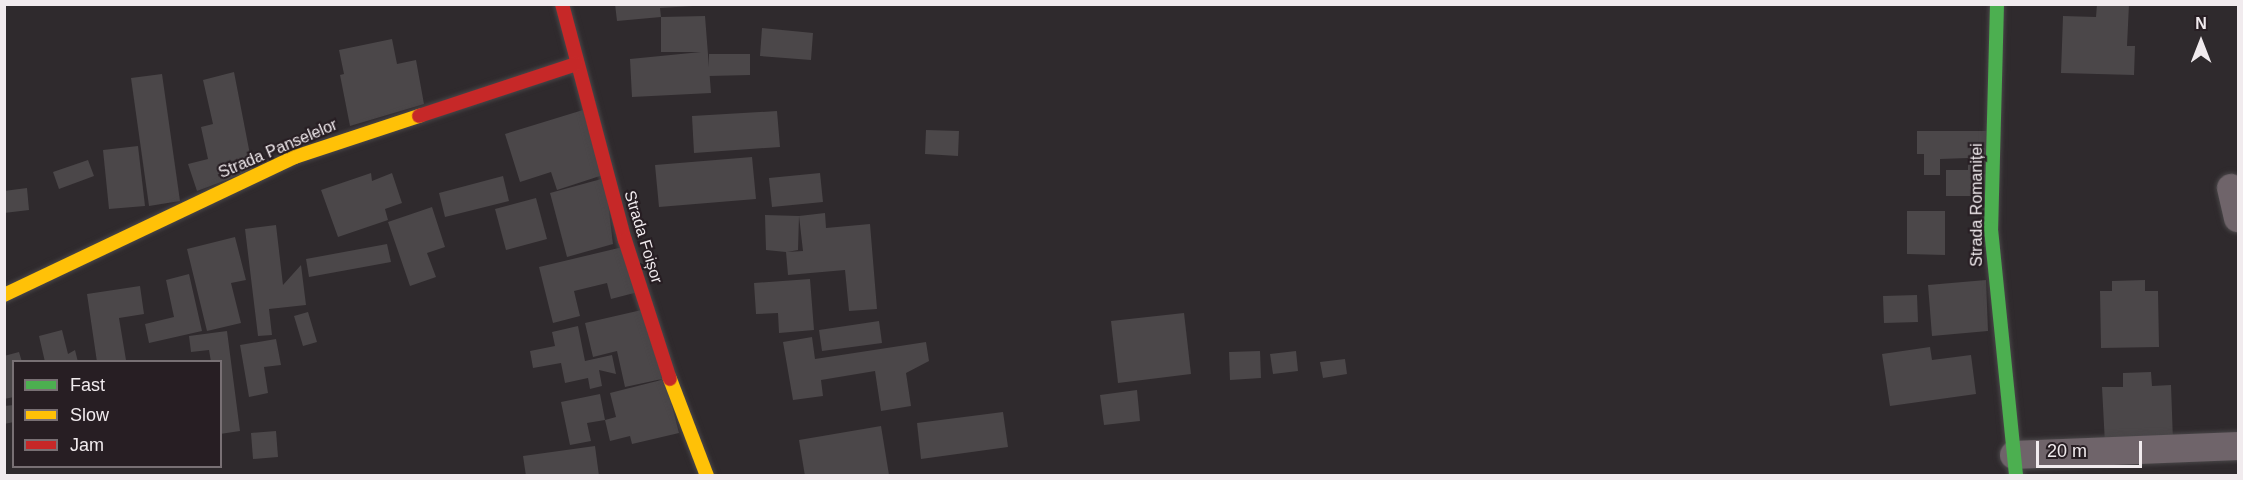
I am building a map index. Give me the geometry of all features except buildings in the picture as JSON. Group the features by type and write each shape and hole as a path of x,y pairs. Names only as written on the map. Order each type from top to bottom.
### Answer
{"street":[{"name":"Strada Foișor","path":"562,4 625,240 688,434 707,476"},
{"name":"Strada Romaniței","path":"1997,4 1990,229 2015,465"},
{"name":"Strada Panselelor","path":"4,296 295,157 576,63"},
{"path":"2231,188 2238,218"},
{"path":"2015,465 2238,446"}],"traffic: fast":[{"path":"1997,4 1991,229 2016,476"}],"traffic: slow":[{"path":"4,295 295,157 419,116"},
{"path":"670,379 707,476"}],"traffic: jam":[{"path":"562,4 625,240 670,379"},
{"path":"419,116 576,64"}]}
